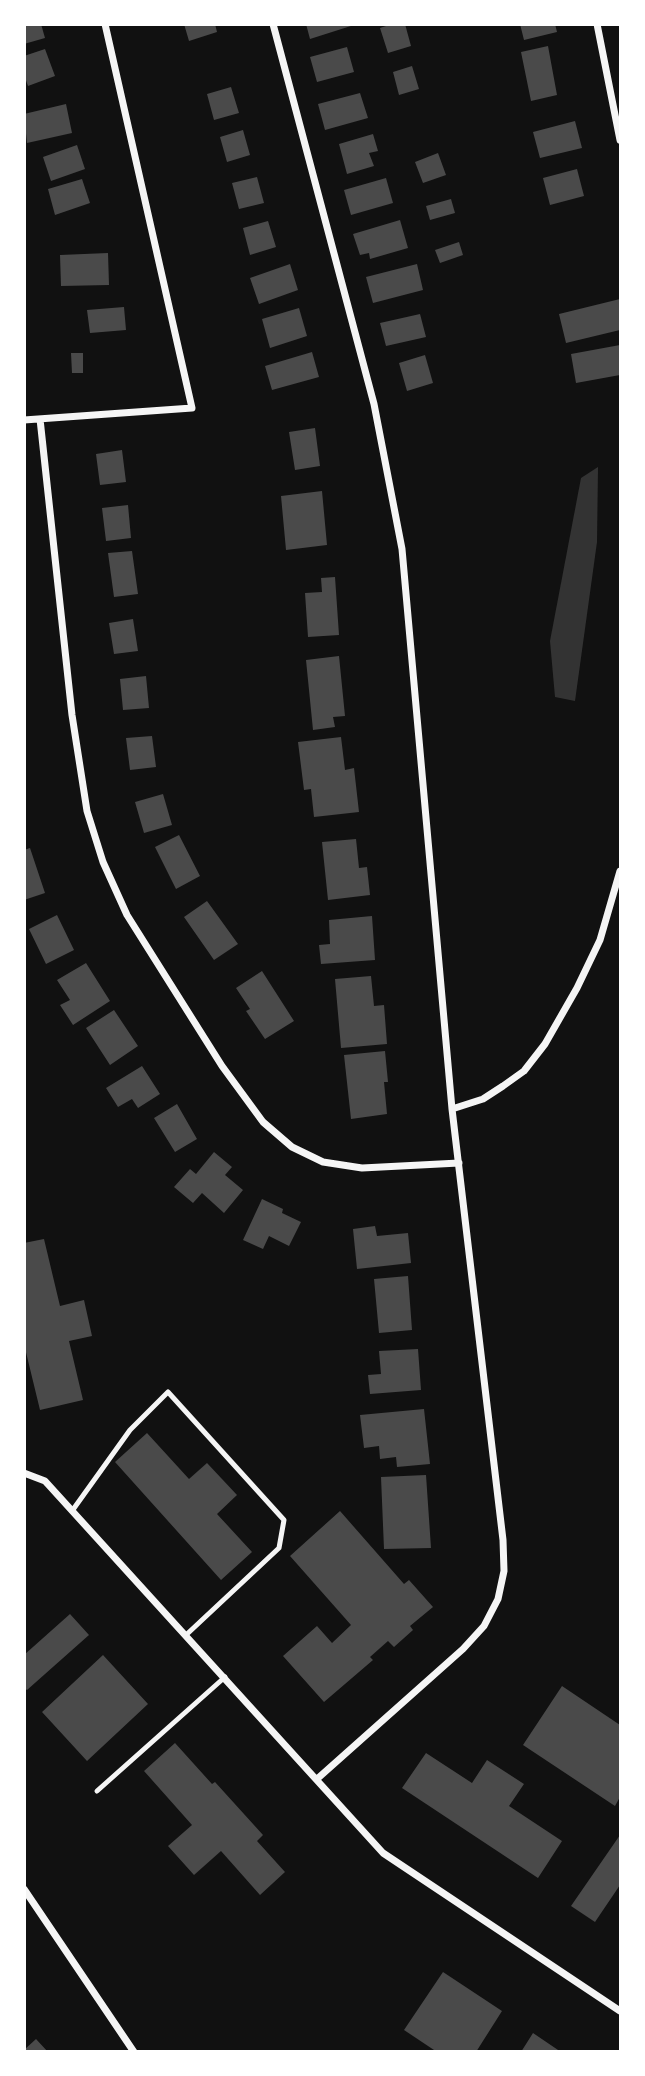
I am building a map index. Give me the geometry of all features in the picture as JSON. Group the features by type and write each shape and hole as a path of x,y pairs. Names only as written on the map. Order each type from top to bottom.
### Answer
{"street":[{"path":"24,420 192,408 105,24"},
{"path":"273,24 374,404 402,549 452,1109 503,1540 504,1572 498,1599 484,1626 463,1649 317,1779"},
{"path":"597,24 621,140"},
{"path":"40,419 72,715 87,811 103,862 127,915 222,1066 263,1122 292,1147 323,1162 362,1168 459,1163"},
{"path":"452,1109 482,1098 503,1086 524,1071 545,1044 577,988 600,940 621,871"},
{"path":"24,1474 45,1481 187,1634 383,1853 621,2011"},
{"path":"24,1889 134,2052"}],"lane":[{"path":"72,1511 130,1430 168,1392 284,1520 279,1548 187,1634"},
{"path":"97,1791 225,1677"}],"shaded area":[{"path":"598,467 597,542 575,701 555,697 550,641 581,478"}],"building":[{"path":"24,24 41,24 45,38 24,44"},
{"path":"184,24 215,24 217,32 189,41"},
{"path":"306,24 354,24 354,25 310,39"},
{"path":"405,24 411,46 388,53 380,28"},
{"path":"520,24 555,24 557,32 524,40"},
{"path":"548,46 557,95 531,101 521,52"},
{"path":"347,47 354,72 317,82 310,57"},
{"path":"45,49 55,76 28,86 24,75 24,56"},
{"path":"412,66 419,89 399,95 393,72"},
{"path":"231,87 239,113 214,120 207,94"},
{"path":"360,93 368,118 325,130 318,104"},
{"path":"66,104 72,133 27,143 24,114"},
{"path":"575,121 582,148 540,158 533,132"},
{"path":"243,130 250,155 227,162 220,137"},
{"path":"373,134 378,151 369,153 374,166 347,174 339,144"},
{"path":"77,145 85,169 51,181 43,157"},
{"path":"438,153 446,175 423,183 415,162"},
{"path":"577,169 584,196 550,205 543,178"},
{"path":"257,177 264,203 239,209 232,183"},
{"path":"386,178 393,203 351,215 344,190"},
{"path":"82,179 90,203 55,215 48,189"},
{"path":"451,199 455,213 430,220 426,206"},
{"path":"400,220 408,248 370,259 369,253 360,255 353,234"},
{"path":"268,221 276,247 250,255 243,228"},
{"path":"459,242 463,255 440,263 435,250"},
{"path":"108,253 109,285 61,286 60,255"},
{"path":"290,264 298,290 259,304 250,278"},
{"path":"417,264 423,290 373,303 366,277"},
{"path":"620,299 620,330 566,343 559,314"},
{"path":"124,307 126,330 90,333 87,310"},
{"path":"299,308 307,336 270,348 262,319"},
{"path":"420,314 426,337 386,346 380,323"},
{"path":"620,345 620,375 576,383 571,354"},
{"path":"312,352 319,377 272,390 265,366"},
{"path":"71,353 83,353 83,373 72,373"},
{"path":"425,355 433,383 407,391 399,363"},
{"path":"315,428 320,466 295,470 289,432"},
{"path":"122,450 126,482 100,485 96,454"},
{"path":"322,491 327,545 286,550 281,496"},
{"path":"128,505 131,538 106,541 102,508"},
{"path":"132,551 138,594 114,597 108,553"},
{"path":"335,577 339,635 308,637 305,593 322,592 321,578"},
{"path":"133,619 138,651 114,654 109,623"},
{"path":"339,656 345,716 333,717 335,727 313,730 306,660"},
{"path":"146,676 149,708 123,710 120,679"},
{"path":"152,736 156,767 130,770 126,738"},
{"path":"341,737 345,770 354,768 359,812 314,817 311,789 304,790 298,742"},
{"path":"163,794 172,825 144,833 135,802"},
{"path":"179,835 200,876 176,889 155,847"},
{"path":"356,839 359,868 367,867 370,895 328,900 322,842"},
{"path":"30,848 45,893 24,900 24,850"},
{"path":"207,901 238,944 214,960 184,917"},
{"path":"57,915 74,950 46,964 29,929"},
{"path":"372,916 375,960 321,964 319,945 330,944 329,920"},
{"path":"86,963 110,1001 73,1025 60,1005 70,1000 57,980"},
{"path":"262,971 294,1021 265,1039 246,1011 250,1009 236,988"},
{"path":"371,976 374,1006 384,1005 387,1044 341,1048 335,979"},
{"path":"114,1010 138,1046 110,1065 86,1028"},
{"path":"385,1051 387,1114 351,1119 344,1055"},
{"path":"142,1066 160,1094 138,1108 132,1099 118,1107 106,1088"},
{"path":"177,1104 197,1139 175,1152 154,1118"},
{"path":"214,1152 232,1167 225,1175 243,1190 224,1213 202,1193 193,1203 174,1187 190,1169 196,1174"},
{"path":"262,1199 301,1222 289,1246 269,1236 263,1249 243,1240"},
{"path":"375,1226 377,1236 408,1233 411,1263 357,1269 353,1229"},
{"path":"44,1239 60,1306 84,1300 92,1336 69,1341 83,1400 40,1410 24,1344 24,1243"},
{"path":"408,1276 412,1330 379,1333 374,1279"},
{"path":"418,1349 421,1390 370,1394 368,1375 381,1374 379,1351"},
{"path":"424,1409 430,1464 397,1467 396,1457 380,1459 379,1446 364,1448 360,1415"},
{"path":"147,1433 189,1479 207,1463 237,1495 217,1514 252,1552 221,1580 115,1462"},
{"path":"426,1475 431,1548 384,1549 381,1477"},
{"path":"340,1511 404,1584 409,1580 433,1607 410,1626 413,1630 394,1647 388,1641 370,1657 373,1660 324,1702 283,1656 317,1626 332,1643 351,1625 290,1556"},
{"path":"70,1614 89,1635 27,1690 24,1688 24,1655"},
{"path":"103,1655 148,1704 87,1761 42,1712"},
{"path":"562,1686 620,1725 620,1797 615,1806 523,1745"},
{"path":"175,1743 263,1835 257,1841 285,1872 260,1895 221,1851 194,1875 168,1846 192,1825 144,1771"},
{"path":"426,1753 472,1783 487,1760 524,1784 509,1806 562,1841 538,1878 402,1788"},
{"path":"620,1835 620,1885 595,1922 571,1906"},
{"path":"443,1972 502,2011 476,2052 437,2052 404,2030"},
{"path":"533,2033 561,2052 521,2052"},
{"path":"36,2039 48,2052 24,2052 24,2050"}]}
